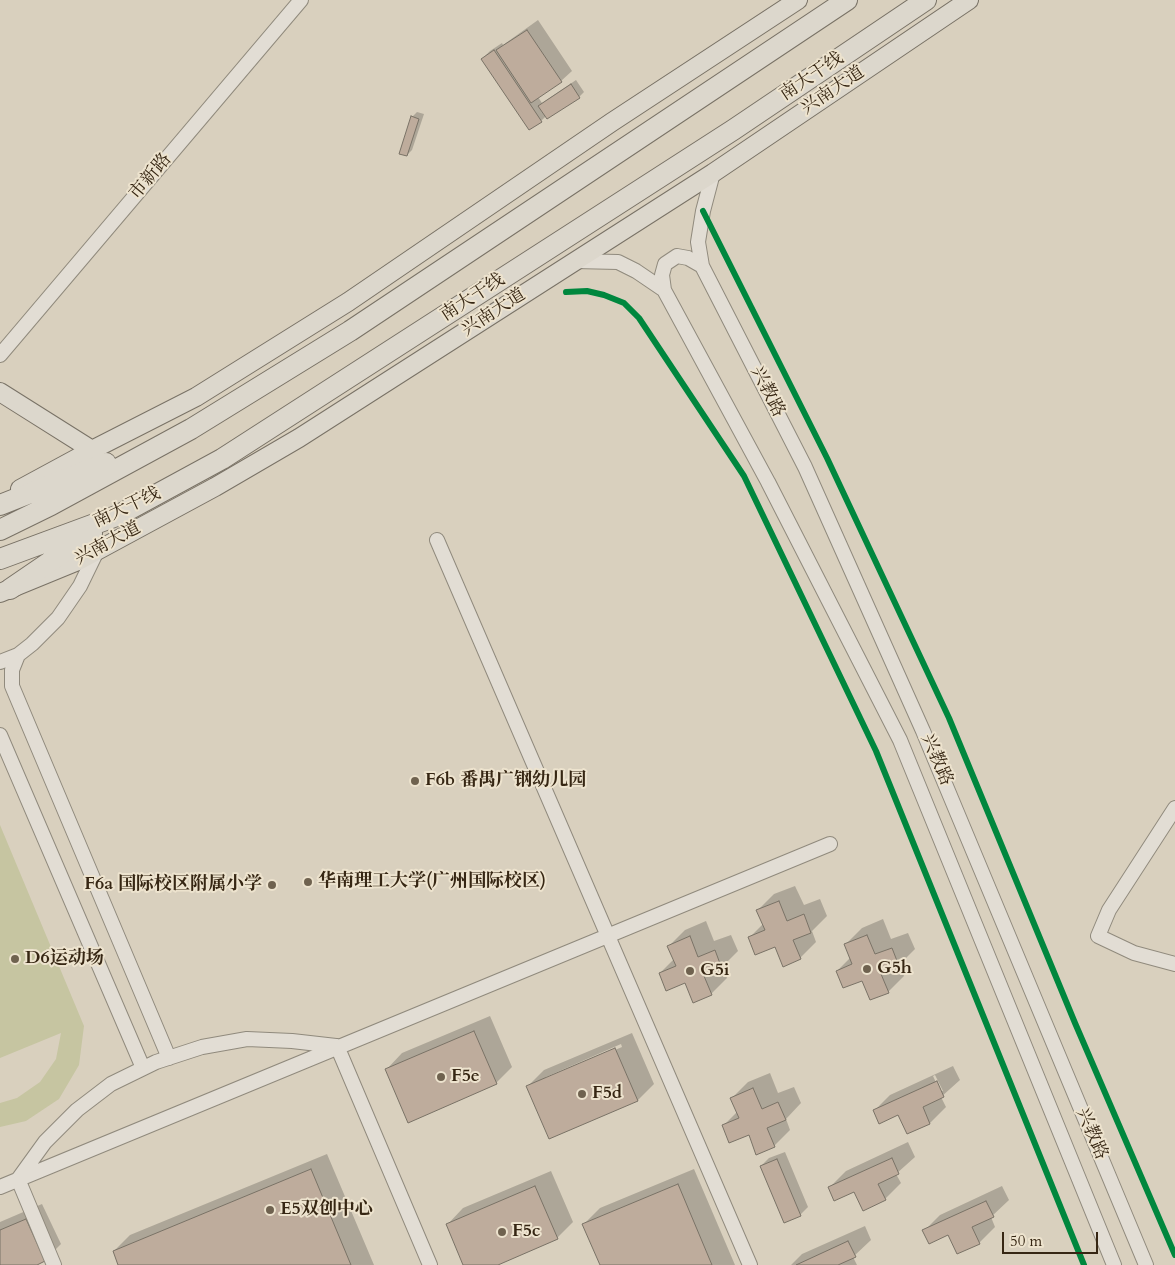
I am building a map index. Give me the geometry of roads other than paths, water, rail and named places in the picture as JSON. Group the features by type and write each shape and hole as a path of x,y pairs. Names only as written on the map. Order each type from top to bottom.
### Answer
{"highway":[{"name":"南大干线","path":"0,530 51,505 191,429 350,331 847,0"},
{"name":"南大干线","path":"0,560 119,515 222,459 733,130 926,0"},
{"path":"0,505 191,429"},
{"path":"5,591 119,515"}],"main road":[{"path":"0,499 196,397 339,308 620,117 798,0"},
{"name":"兴南大道","path":"5,591 62,568 97,551 215,487 299,438 713,173 969,0"},
{"path":"0,392 92,450"}],"street":[{"name":"市新路","path":"0,355 301,0"},
{"name":"兴教路","path":"713,173 703,211 698,242 702,266 805,467 924,731 1146,1265"},
{"path":"664,290 662,275 665,264 677,256 688,258 702,266"},
{"path":"575,261 618,262 636,271 664,290"},
{"name":"兴教路","path":"664,290 768,482 900,740 1114,1265"},
{"path":"437,540 750,1265"},
{"path":"0,662 18,655 58,618 80,586 97,551"},
{"path":"18,655 12,670 12,686 169,1058"},
{"path":"0,735 143,1068"},
{"path":"1175,808 1108,910 1098,936 1134,953 1175,964"},
{"path":"0,1187 337,1046 830,844"},
{"path":"18,1179 45,1142 77,1110 111,1084 143,1068 202,1047 248,1040 292,1041 337,1046"},
{"path":"337,1046 430,1265"},
{"path":"18,1179 54,1265"}],"place":[{"name":"F6b 番禺广钢幼儿园","path":"415,781"},
{"name":"华南理工大学(广州国际校区)","path":"308,882"},
{"name":"F6a 国际校区附属小学","path":"272,885"},
{"name":"D6运动场","path":"15,959"},
{"name":"G5h","path":"867,969"},
{"name":"G5i","path":"690,971"},
{"name":"F5e","path":"441,1077"},
{"name":"F5d","path":"582,1094"},
{"name":"E5双创中心","path":"270,1210"},
{"name":"F5c","path":"502,1232"}]}
